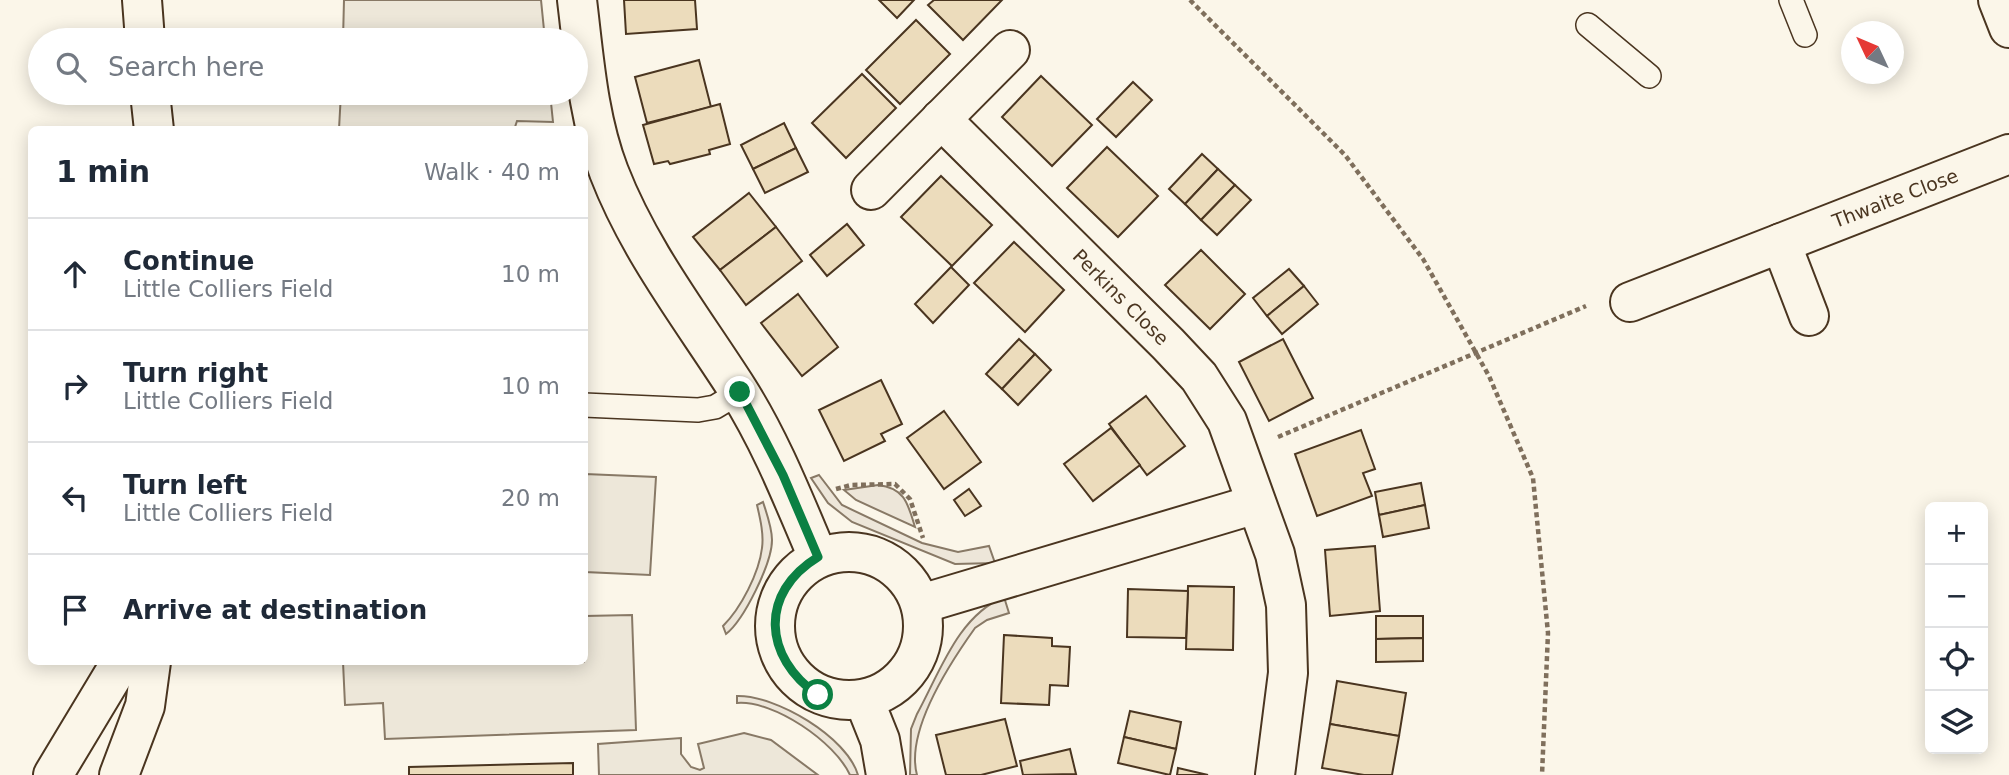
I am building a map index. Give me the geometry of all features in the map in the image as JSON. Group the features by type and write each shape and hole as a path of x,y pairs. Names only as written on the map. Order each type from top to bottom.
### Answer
{"street":[{"path":"142,0 144,28"},
{"path":"577,0 580,28"},
{"path":"1998,0 2009,28"},
{"path":"871,190 1010,50"},
{"path":"588,90 608,169 636,234 740,392 783,475 818,557"},
{"path":"151,105 154,126"},
{"name":"Perkins Close","path":"941,119 1199,377 1227,421 1275,554 1286,605 1288,673 1275,775"},
{"name":"Thwaite Close","path":"1630,302 2009,154"},
{"path":"1781,243 1810,316"},
{"path":"921,604 1256,504"},
{"path":"857,552 880,558 899,570 914,589 921,604 923,635 917,657 904,676 886,691 864,700 840,701 818,695 799,682 784,663 776,642 775,618 781,596 804,566 818,557 857,552"},
{"path":"53,775 119,665"},
{"path":"118,775 145,706 152,665"},
{"path":"864,700 880,740 886,775"}],"lane":[{"path":"1791,0 1805,35"},
{"path":"1588,25 1649,76"},
{"path":"588,405 698,410 715,407 740,392"}],"path":[{"path":"1190,0 1345,155 1423,259 1476,352 1533,478 1548,633 1542,775"},
{"path":"1239,454 1623,290 1630,302"},
{"path":"836,490 850,485 895,484 911,499 923,538"}],"shaded area":[{"path":"344,0 541,0 544,28 343,28"},
{"path":"340,105 551,105 553,122 517,121 515,126 339,126"},
{"path":"588,474 656,477 650,575 588,572"},
{"path":"819,475 842,505 922,543 958,552 989,546 995,563 955,564 852,522 828,503 811,478"},
{"path":"878,485 894,490 904,498 915,527 856,500 844,490"},
{"path":"763,502 772,535 771,550 748,604 726,634 723,626 748,590 760,558 762,537 757,505"},
{"path":"1004,597 1009,613 987,620 975,628 942,678 923,718 917,738 917,775 910,775 911,729 943,664 962,631 974,617"},
{"path":"632,615 636,730 385,739 383,703 345,705 343,665 588,665 588,616"},
{"path":"737,696 771,703 808,721 840,746 858,775 850,775 831,749 802,726 768,708 737,703"},
{"path":"744,733 771,740 818,775 599,775 598,744 681,738 681,754 691,767 700,770 704,768 698,744"}],"building":[{"path":"624,0 695,0 697,29 626,34"},
{"path":"879,0 914,0 897,18"},
{"path":"934,0 1002,0 963,40 928,5"},
{"path":"916,20 950,54 900,104 866,70"},
{"path":"699,60 711,107 647,123 635,77"},
{"path":"862,74 896,108 846,158 812,123"},
{"path":"1041,76 1092,125 1052,166 1002,117"},
{"path":"1133,82 1152,100 1116,137 1097,119"},
{"path":"720,104 730,144 709,150 710,154 670,164 668,161 654,164 643,125"},
{"path":"784,123 796,148 753,169 741,145"},
{"path":"1107,147 1158,196 1118,237 1067,188"},
{"path":"796,148 808,172 765,193 753,169"},
{"path":"1202,154 1218,169 1185,204 1169,189"},
{"path":"1218,169 1235,185 1201,220 1185,204"},
{"path":"941,176 992,225 952,266 901,217"},
{"path":"1235,185 1251,200 1217,235 1201,220"},
{"path":"749,193 776,227 720,270 693,237"},
{"path":"847,224 864,245 827,276 810,255"},
{"path":"776,227 802,261 746,305 720,270"},
{"path":"1014,242 1064,290 1025,332 974,283"},
{"path":"1201,250 1245,294 1210,329 1165,285"},
{"path":"951,267 969,285 933,323 915,304"},
{"path":"1289,269 1304,286 1267,316 1253,298"},
{"path":"1304,286 1318,304 1282,334 1267,316"},
{"path":"798,294 838,347 802,376 761,323"},
{"path":"1019,339 1035,354 1002,389 986,374"},
{"path":"1283,339 1313,398 1269,421 1239,362"},
{"path":"1035,354 1051,370 1018,405 1002,389"},
{"path":"881,380 902,424 881,434 885,441 844,461 819,410"},
{"path":"1146,396 1185,446 1147,475 1109,424"},
{"path":"944,411 981,462 944,489 907,438"},
{"path":"1111,428 1140,465 1093,501 1064,464"},
{"path":"1361,430 1375,469 1363,473 1372,496 1317,516 1295,454"},
{"path":"1421,483 1425,505 1379,515 1375,492"},
{"path":"969,489 981,506 965,516 954,500"},
{"path":"1425,505 1429,528 1383,537 1379,515"},
{"path":"1375,546 1380,611 1330,616 1325,550"},
{"path":"1188,586 1234,587 1233,650 1186,649"},
{"path":"1128,589 1188,591 1186,638 1127,637"},
{"path":"1376,616 1423,616 1423,638 1376,639"},
{"path":"1004,635 1052,638 1052,646 1070,647 1068,686 1050,685 1049,705 1001,703"},
{"path":"1423,638 1423,661 1376,662 1376,639"},
{"path":"1337,681 1406,693 1399,736 1330,724"},
{"path":"1130,711 1181,722 1176,749 1124,737"},
{"path":"1005,719 1017,766 981,775 946,775 936,735"},
{"path":"1330,724 1399,736 1392,775 1364,775 1322,768"},
{"path":"1124,737 1176,749 1170,775 1118,763"},
{"path":"1070,749 1076,774 1023,775 1020,761"},
{"path":"573,763 573,775 409,775 409,767"},
{"path":"1178,768 1208,775 1177,775"}],"route":[{"path":"740,392 783,475 818,557 794,576 781,596 775,618 776,642 784,663 799,682 818,695"}]}
